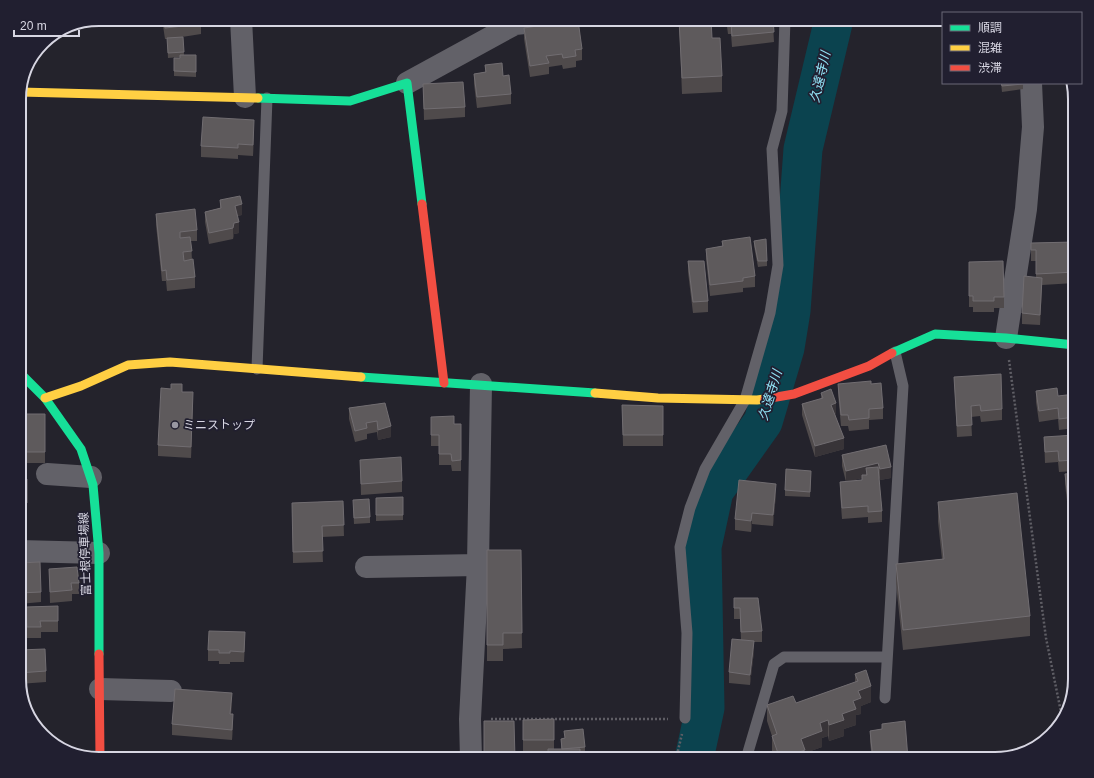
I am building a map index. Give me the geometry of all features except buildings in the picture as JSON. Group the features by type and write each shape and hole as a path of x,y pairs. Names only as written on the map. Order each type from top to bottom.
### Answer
{"street":[{"path":"241,26 245,98"},
{"path":"26,92 350,100 407,83 506,26"},
{"path":"407,83 444,383"},
{"path":"1006,338 1026,209 1033,127 1031,84"},
{"path":"45,398 81,386 128,365 170,362 658,398 757,400 794,394 869,366 895,352 935,334 1006,338 1068,344"},
{"name":"富士根停車場線","path":"26,379 45,398 81,449 93,485 99,553 100,752"},
{"path":"471,752 470,720 478,565 481,384"},
{"path":"47,474 91,477"},
{"path":"26,551 99,553"},
{"path":"366,567 478,565"},
{"path":"100,690 171,691"}],"lane":[{"path":"685,718 687,633 680,547 690,508 705,469 745,400 770,313 778,265 772,149 782,111 785,26"},
{"path":"257,369 267,98"},
{"path":"885,698 903,386 895,352"},
{"path":"748,752 774,664 784,657 887,657"}],"path":[{"path":"1006,338 1046,638 1061,712"},
{"path":"470,720 685,718 678,752"}],"waterway":[{"name":"久遠寺川","path":"696,752 705,708 702,547 714,491 763,422 785,348 791,311 803,149 832,26"}],"traffic: fast":[{"path":"258,98 350,101 407,83 422,204"},
{"path":"892,353 935,334 1006,338 1068,344"},
{"path":"361,377 595,393"},
{"path":"26,379 45,398 81,449 93,485 99,553 99,654"}],"traffic: slow":[{"path":"26,92 258,98"},
{"path":"45,398 81,386 128,365 170,362 361,377"},
{"path":"595,393 658,398 765,399"}],"traffic: jam":[{"path":"422,204 444,383"},
{"path":"765,399 794,394 869,366 892,353"},
{"path":"99,654 100,752"}],"place":[{"name":"ミニストップ","path":"175,425"}]}
